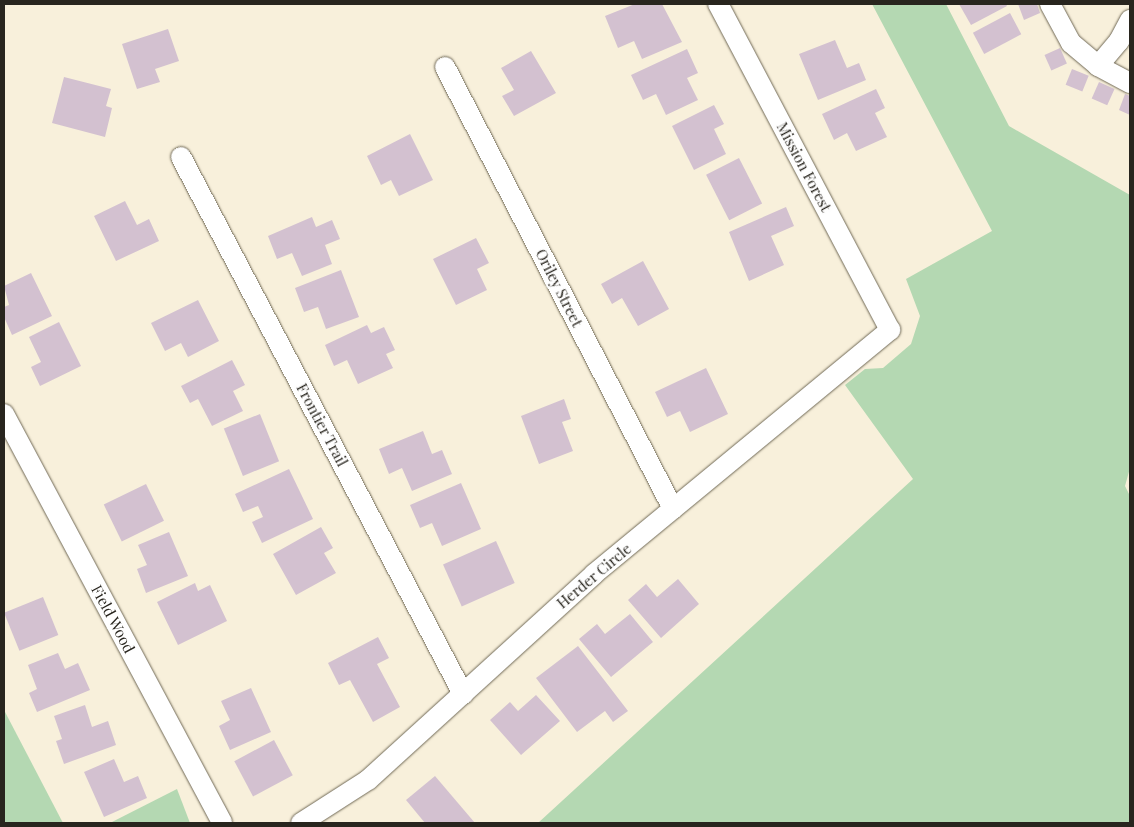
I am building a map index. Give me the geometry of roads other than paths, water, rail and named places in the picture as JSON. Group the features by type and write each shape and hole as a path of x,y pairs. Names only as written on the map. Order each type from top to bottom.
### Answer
{"street":[{"name":"Mission Forest","path":"718,4 890,330"},
{"path":"1050,4 1071,43 1098,66 1130,83"},
{"path":"1098,66 1119,41 1130,20"},
{"name":"Oriley Street","path":"445,67 674,509"},
{"name":"Frontier Trail","path":"181,157 464,694"},
{"name":"Herder Circle","path":"301,823 368,780 464,694 517,642 890,330"},
{"name":"Field Wood","path":"4,414 222,823"}]}
